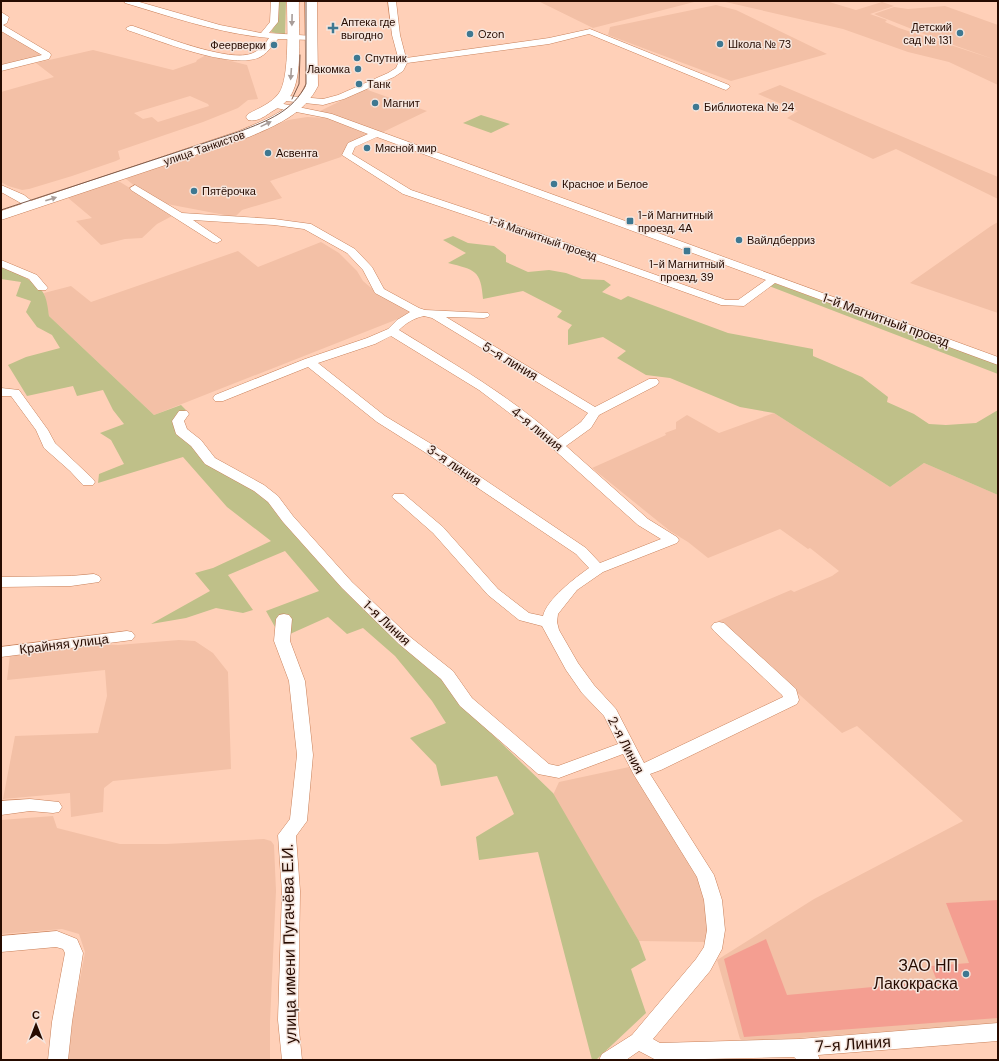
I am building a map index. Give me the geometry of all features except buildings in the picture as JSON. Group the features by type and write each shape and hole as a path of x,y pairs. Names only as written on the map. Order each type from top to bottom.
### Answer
{"main road":[{"path":"278,101 288,91 291,78 293,1"},
{"path":"299,105 309,94 312,86 313,38 311,1"},
{"name":"улица Танкистов","path":"1,203 228,128 248,119 278,101"},
{"name":"улица Танкистов","path":"1,216 238,136 265,125 299,105"}],"street":[{"path":"128,1 220,28 263,36 313,38"},
{"path":"263,36 274,22 275,1"},
{"path":"299,105 323,102 341,97 391,75 400,69 403,61 396,35 392,1"},
{"path":"1,14 5,17 4,21 1,23"},
{"path":"1,27 47,55 46,57 1,68"},
{"path":"130,28 198,49 244,59 254,56 262,51 275,37"},
{"path":"403,61 549,40 590,31 726,87"},
{"name":"1-й Магнитный проезд","path":"278,101 299,105 998,360"},
{"name":"1-й Магнитный проезд","path":"375,134 351,146 347,155 407,192 529,233 725,304 740,304 774,279"},
{"path":"1,188 20,197 32,205"},
{"path":"136,188 217,240"},
{"name":"5-я линия","path":"179,216 274,222 307,226 351,251 368,269 379,291 415,310 436,316 595,412"},
{"path":"1,263 33,277 42,288"},
{"path":"219,398 309,362 370,341 392,331 401,322 413,315 424,313 484,314"},
{"name":"4-я линия","path":"392,331 483,387 537,427 643,522 672,540 598,569"},
{"name":"3-я линия","path":"309,362 382,419 434,452 581,551 598,569"},
{"path":"557,446 586,425 595,412 652,382"},
{"path":"1,392 15,393 42,430 49,445 75,468 88,482"},
{"name":"1-я Линия","path":"183,414 178,421 181,431 196,443 210,461 259,488 274,500 288,519 347,585 404,640 447,676 466,702 544,770 559,772 626,747"},
{"path":"399,497 438,530 493,592 524,617 549,622 551,614 572,587 598,569"},
{"path":"1,582 71,581 94,579"},
{"name":"улица имени Пугачёва Е.И.","path":"284,619 282,641 297,681 305,755 298,821 287,835 291,891 288,1020 292,1060"},
{"name":"2-я Линия","path":"549,622 551,630 572,666 588,689 610,713 626,747 640,771 705,874 713,900 716,930 712,949 703,964 639,1040 609,1060"},
{"path":"640,771 655,766 791,700 790,693 719,627"},
{"name":"Крайняя улица","path":"1,652 127,636"},
{"path":"1,808 30,806 54,807"},
{"path":"1,944 57,939 70,944 74,953 62,1022 58,1060"},
{"name":"7-я Линия","path":"639,1040 658,1052 804,1054 998,1032"}],"shaded area":[{"path":"538,1 698,1 593,28"},
{"path":"721,1 826,1 856,10 882,2 894,6 870,14 887,20 885,22 899,28 996,60 942,41 874,14 894,7 908,9 945,6 998,25 998,85 949,62 908,52 843,29"},
{"name":"Школа № 73","path":"716,5 736,10 827,54 731,81 608,35 610,27"},
{"path":"1,30 44,55 1,67"},
{"path":"93,50 173,70 196,62 206,55 247,65 258,99 248,100 238,108 203,122 118,151 120,159 116,161 72,176 22,190 8,186 1,182 1,92 54,77 36,63","holes":["190,96 208,104 209,106 158,122 152,117 143,119 134,113"]},
{"path":"780,85 998,177 998,199 896,149 873,159 787,118 798,111 758,94"},
{"path":"365,89 427,111 381,133 322,114 320,111"},
{"path":"307,117 328,118 366,134 365,137 348,145 341,157 270,181 282,198 242,210 235,217 167,204 137,188 125,178 127,176 249,136 288,120"},
{"path":"112,182 120,182 174,215 157,224 142,238 125,239 101,245 76,221 92,218 67,197"},
{"path":"998,222 998,313 910,283 991,226"},
{"path":"321,242 339,253 357,271 363,281 376,292 409,312 408,315 154,415 49,316 44,293 71,286 91,302 238,251 258,267"},
{"path":"774,413 890,487 924,463 998,495 998,1023 746,1042 740,1039 717,960 814,899 963,821 857,726 842,733 718,621 791,590 794,592 832,576 839,571 810,548 808,549 780,529 708,558 688,542 670,531 592,468 666,435 665,433 676,429 676,422 687,415 719,433"},
{"path":"179,640 195,641 213,653 228,672 231,769 113,781 104,788 103,812 71,817 70,793 3,799 15,736 98,733 107,696 105,670 7,680 10,655 13,653 100,644 118,645"},
{"path":"629,767 697,877 705,899 708,942 639,941 553,795 559,782"},
{"path":"53,816 57,828 120,844 166,844 264,839 271,841 274,845 276,891 270,1022 270,1060 68,1060 73,1018 85,952 79,934 62,929 1,934 1,820"}],"green space":[{"path":"279,1 286,1 285,35 271,32 277,22"},
{"path":"481,115 510,124 491,133 463,123"},
{"path":"453,236 468,243 494,246 506,255 506,262 528,272 549,270 566,273 582,279 604,280 611,285 602,292 621,300 628,296 728,333 813,349 813,356 862,377 888,397 887,402 914,414 929,424 946,425 976,423 998,410 998,495 924,463 890,487 774,413 740,407 670,378 646,375 617,358 626,351 603,337 568,345 568,330 572,325 557,317 562,311 523,291 483,299 480,282 475,273 465,268 448,263 466,253 443,240"},
{"path":"1,267 12,271 36,285 44,294 49,316 154,415 181,405 186,410 176,415 173,421 176,432 268,501 283,522 340,584 444,678 466,709 553,793 639,941 646,960 631,969 646,1013 596,1060 592,1060 538,852 479,860 476,837 514,814 497,776 441,786 436,765 410,738 446,723 432,701 395,656 363,628 347,634 328,617 290,634 279,634 266,611 319,591 285,551 228,575 253,610 243,613 216,608 186,618 151,624 210,591 195,573 213,568 271,541 227,507 183,457 98,483 99,474 124,464 111,440 100,433 124,424 113,410 103,390 77,396 73,386 27,396 8,365 26,357 60,348 52,335 37,327 26,312 31,301 16,296 21,282 1,279"},
{"path":"774,283 998,364 998,374 769,286"}],"tram line":[{"path":"1,210 241,131 279,114 294,101 306,84 306,1"},
{"path":"292,99 299,84 300,55"}],"place":[{"name":"Аптека где выгодно","path":"333,28"},
{"name":"Детский сад № 131","path":"960,33"},
{"name":"Ozon","path":"470,34"},
{"name":"Школа № 73","path":"720,44"},
{"name":"Феерверки","path":"274,45"},
{"name":"Спутник","path":"357,58"},
{"name":"Лакомка","path":"358,69"},
{"name":"Танк","path":"359,84"},
{"name":"Магнит","path":"375,103"},
{"name":"Библиотека № 24","path":"696,107"},
{"name":"Мясной мир","path":"367,148"},
{"name":"Асвента","path":"268,153"},
{"name":"Красное и Белое","path":"554,184"},
{"name":"Пятёрочка","path":"194,191"},
{"name":"1-й Магнитный проезд, 4А","path":"630,221"},
{"name":"Вайлдберриз","path":"739,240"},
{"name":"1-й Магнитный проезд, 39","path":"687,251"},
{"name":"ЗАО НП Лакокраска","path":"966,974"}]}
